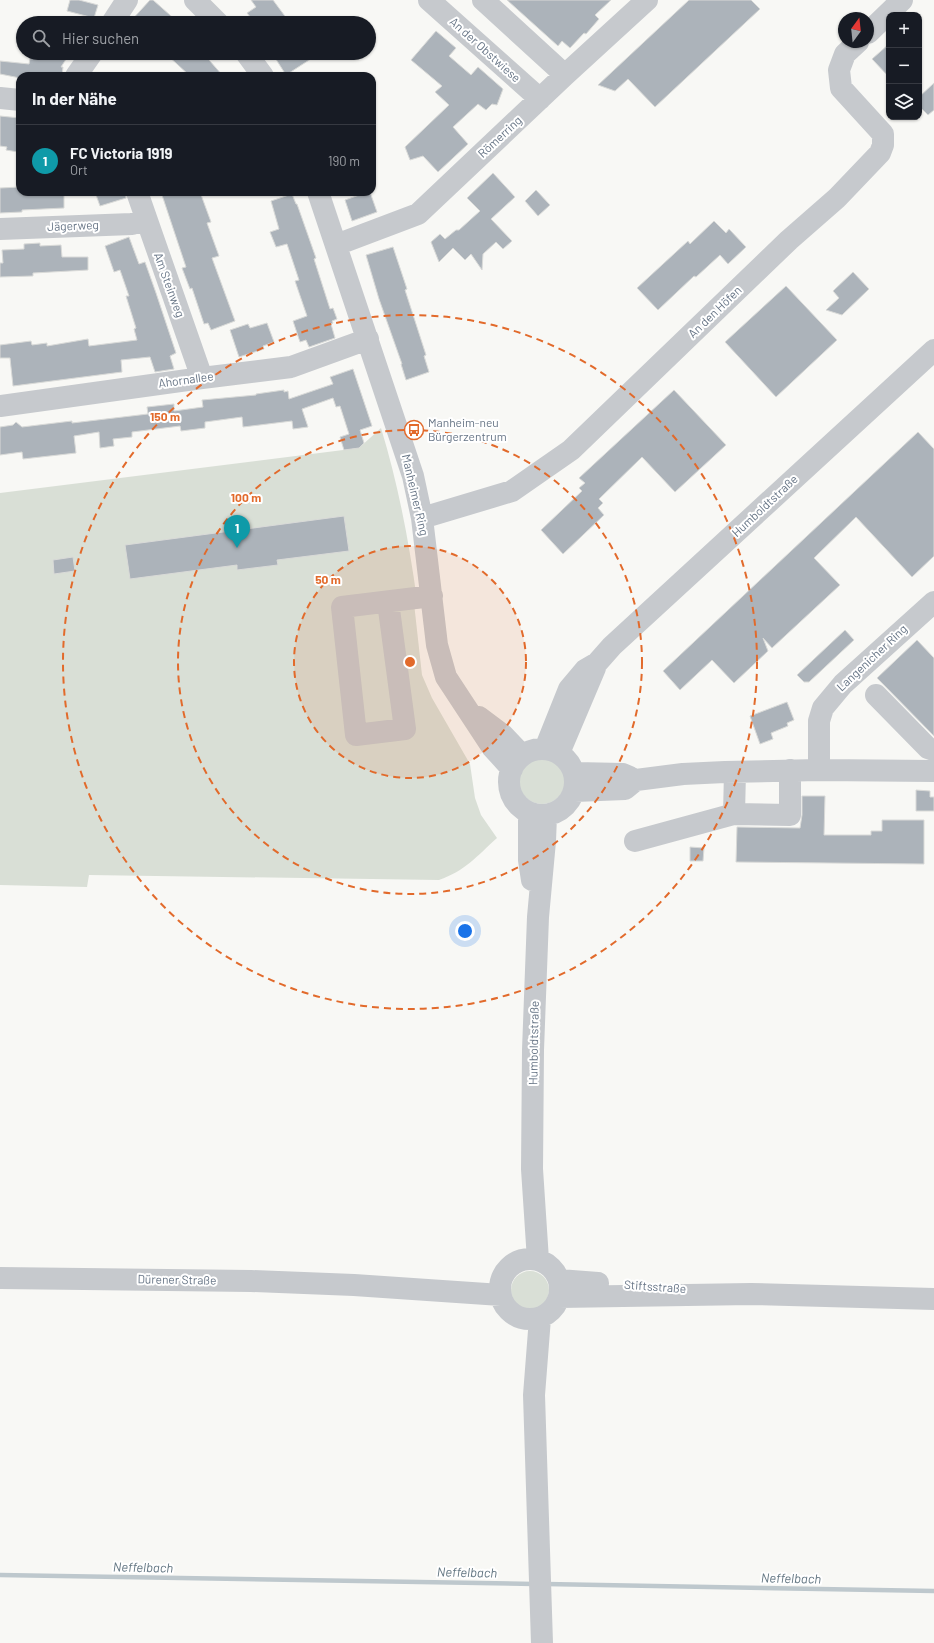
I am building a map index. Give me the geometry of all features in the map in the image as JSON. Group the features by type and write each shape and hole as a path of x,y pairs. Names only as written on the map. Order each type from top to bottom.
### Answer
{"street":[{"path":"117,16 127,0"},
{"path":"195,0 211,16"},
{"name":"An der Obstwiese","path":"429,0 540,99"},
{"path":"483,0 565,75"},
{"name":"Römerring","path":"336,245 418,214 647,0"},
{"path":"874,27 902,0"},
{"name":"An den Höfen","path":"422,518 512,491 571,450 789,240 837,198 880,153 883,145 883,134 841,88 838,70 845,54 852,48"},
{"path":"79,72 87,60"},
{"path":"251,60 260,72"},
{"path":"0,98 16,100"},
{"name":"Am Steinweg","path":"138,196 145,220 202,378"},
{"name":"Manheimer Ring","path":"319,196 413,476 422,518 437,645 446,677 466,708 503,735 517,762"},
{"name":"Jägerweg","path":"0,228 132,224 145,220"},
{"name":"Ahornallee","path":"0,406 291,367 368,339"},
{"name":"Humboldtstraße","path":"552,751 569,689 585,670 597,663 612,646 934,350"},
{"path":"388,602 405,729 356,735 342,607 432,596"},
{"name":"Langenicher Ring","path":"819,770 819,721 823,708 843,684 934,602"},
{"path":"876,695 928,748 934,750"},
{"path":"533,750 552,751 571,765 575,782 571,800 564,808 556,813 538,814 520,808 514,799 509,784 517,762 533,750"},
{"path":"635,842 734,814 790,815 790,770"},
{"path":"575,782 625,789 636,780 683,774 790,770 934,772"},
{"path":"734,814 735,772"},
{"name":"Humboldtstraße","path":"529,1261 534,1020 538,917 529,860 538,814"},
{"path":"529,1261 551,1268 559,1289 552,1310 532,1318 515,1315 509,1310 504,1303 501,1288 506,1273 512,1266 529,1261"},
{"name":"Dürener Straße","path":"0,1278 251,1281 501,1288"},
{"name":"Stiftsstraße","path":"559,1289 934,1299"},
{"path":"532,1318 542,1643"}],"shaded area":[{"path":"381,428 398,491 410,556 417,600 414,603 422,675 432,698 470,764 475,798 481,815 497,838 464,868 439,880 89,875 87,887 0,885 0,493 359,448"},
{"path":"542,758 555,762 561,768 565,781 561,794 555,800 542,804 529,800 523,794 519,781 523,768 529,762"},
{"path":"526,1271 534,1271 541,1274 546,1279 549,1290 546,1301 541,1306 534,1309 526,1309 519,1306 514,1301 511,1294 511,1286 514,1279 519,1274"}],"building":[{"path":"70,0 79,0 98,5 95,16 86,16 67,11"},
{"path":"150,0 153,0 171,16 135,16"},
{"path":"251,0 273,0 285,16 249,16 247,13 256,7"},
{"path":"507,0 611,0 595,15 599,19 586,34 584,33 570,48 562,41 558,46"},
{"path":"689,0 751,0 760,9 655,107 628,79 615,91 598,85"},
{"path":"436,31 456,48 449,56 471,75 478,67 503,89 497,105 492,104 486,110 478,104 453,127 468,144 438,172 423,156 410,160 405,147 449,105 435,92 442,86 411,60"},
{"path":"886,47 886,74 872,59"},
{"path":"30,60 66,60 61,67 63,67 62,72 16,72 16,77 0,74 0,61 29,64"},
{"path":"173,60 209,60 220,72 186,72"},
{"path":"276,60 309,60 291,72 284,72"},
{"path":"934,83 934,110 928,115 922,109 922,94"},
{"path":"0,116 16,118 16,152 6,150 7,147 0,146"},
{"path":"493,173 515,197 491,219 512,241 503,249 496,242 483,254 482,270 471,254 465,260 453,248 439,262 431,242 440,234 445,239 456,230 459,230 480,211 467,198"},
{"path":"16,187 16,196 64,196 64,208 22,210 22,212 0,213 0,188"},
{"path":"536,190 550,205 538,216 525,201"},
{"path":"96,196 126,196 126,198 100,206"},
{"path":"162,196 201,196 211,222 207,223 219,256 212,258 235,321 211,330 208,323 204,324 192,288 190,289 182,268 186,267"},
{"path":"286,196 293,196 297,204 316,258 314,259 330,309 333,308 337,319 332,321 333,323 331,324 335,338 309,347 306,340 300,342 293,321 307,316 295,281 299,280 287,244 276,247 270,232 279,229 271,201"},
{"path":"356,196 371,196 377,212 352,221 345,200"},
{"path":"714,221 726,233 729,229 746,247 728,264 720,255 696,277 694,276 658,310 637,288 688,241 690,244"},
{"path":"129,237 139,264 145,262 156,293 176,353 170,356 174,369 155,372 150,357 121,360 122,372 13,386 10,358 0,358 0,345 31,341 32,345 47,343 47,346 88,339 89,346 137,340 134,329 136,328 126,296 129,296 120,270 114,272 105,246"},
{"path":"40,243 40,246 61,245 62,257 88,257 88,270 33,273 33,276 0,277 0,263 3,263 2,250 24,249 24,244"},
{"path":"393,247 407,289 405,290 426,355 424,356 429,372 406,380 366,255"},
{"path":"853,272 869,289 842,315 826,310 839,298 833,291"},
{"path":"786,286 837,340 776,397 725,342"},
{"path":"267,323 274,342 263,346 264,349 239,357 230,330 248,324 250,328"},
{"path":"353,369 372,426 360,430 364,443 359,448 344,450 340,437 349,434 340,406 336,407 333,398 302,409 308,427 293,429 292,421 243,427 242,417 205,422 205,428 181,431 180,426 132,432 132,437 113,439 114,446 100,448 99,432 74,436 76,453 23,459 22,452 0,455 0,427 13,425 16,422 22,427 72,421 72,423 148,414 147,407 174,404 174,411 203,407 202,400 256,395 284,390 284,392 288,391 289,399 333,384 330,377"},
{"path":"674,390 726,445 675,492 642,457 599,499 603,503 598,508 604,515 563,554 541,530 582,491 579,488 585,483 579,478"},
{"path":"918,432 934,449 934,556 912,577 856,517 814,558 840,585 772,648 763,638 768,651 734,683 712,660 680,690 663,671"},
{"path":"344,516 349,551 277,560 278,565 237,570 237,565 130,579 125,545"},
{"path":"73,557 75,571 54,574 53,560"},
{"path":"845,630 854,640 809,682 804,682 797,675"},
{"path":"917,640 934,658 934,736 877,678"},
{"path":"787,702 794,720 787,723 788,726 771,733 773,739 760,744 750,716"},
{"path":"916,790 930,791 930,797 934,797 934,811 916,811"},
{"path":"802,796 825,796 824,835 871,835 871,831 882,831 882,820 924,820 924,864 736,862 737,827 800,828"},
{"path":"690,847 704,848 703,861 690,861"}],"waterway":[{"name":"Neffelbach","path":"0,1575 534,1584"},
{"name":"Neffelbach","path":"546,1584 934,1591"}],"place":[{"name":"Manheim-neu Bürgerzentrum","path":"414,430"},
{"name":"FC Victoria 1919","path":"237,548"}]}
